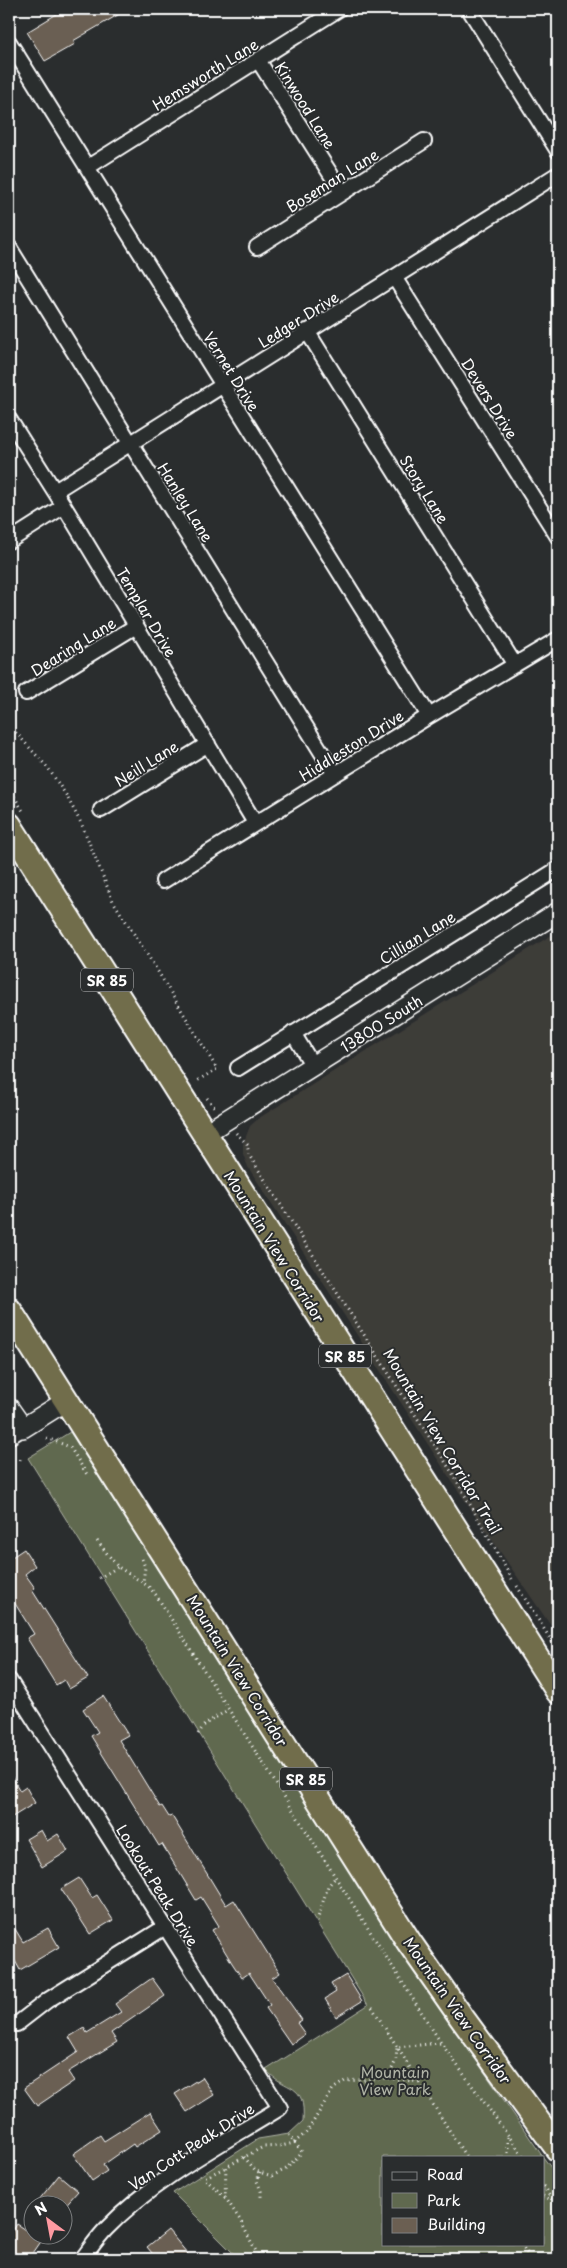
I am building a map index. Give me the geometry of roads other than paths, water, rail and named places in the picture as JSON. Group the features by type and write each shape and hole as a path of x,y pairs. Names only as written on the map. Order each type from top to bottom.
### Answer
{"highway":[{"name":"Mountain View Corridor","path":"9,825 558,1691"},
{"name":"Mountain View Corridor","path":"9,1310 409,1942 558,2149"}],"street":[{"name":"Hemsworth Lane","path":"88,167 339,9"},
{"path":"469,9 558,151"},
{"name":"Vernet Drive","path":"9,42 429,716"},
{"name":"Kinwood Lane","path":"258,60 342,192"},
{"name":"Boseman Lane","path":"257,247 424,140"},
{"name":"Ledger Drive","path":"54,491 558,174"},
{"name":"Hanley Lane","path":"9,247 335,774"},
{"name":"Devers Drive","path":"394,277 558,537"},
{"name":"Story Lane","path":"307,331 515,665"},
{"name":"Templar Drive","path":"9,418 255,823"},
{"path":"9,541 64,506"},
{"name":"Dearing Lane","path":"26,693 136,626"},
{"name":"Hiddleston Drive","path":"163,881 429,716 558,639"},
{"name":"Neill Lane","path":"100,810 208,744"},
{"name":"Cillian Lane","path":"238,1068 558,869"},
{"name":"13800 South","path":"204,1134 558,912"},
{"path":"293,1033 313,1066"},
{"path":"9,1408 16,1433 66,1401"},
{"name":"Lookout Peak Drive","path":"9,1680 280,2108"},
{"path":"17,2024 48,2000 165,1927"},
{"name":"Van Cott Peak Drive","path":"82,2259 104,2230 134,2202 168,2177 280,2108"}],"park label":[{"name":"Mountain View Park","path":"395,2080"}]}
